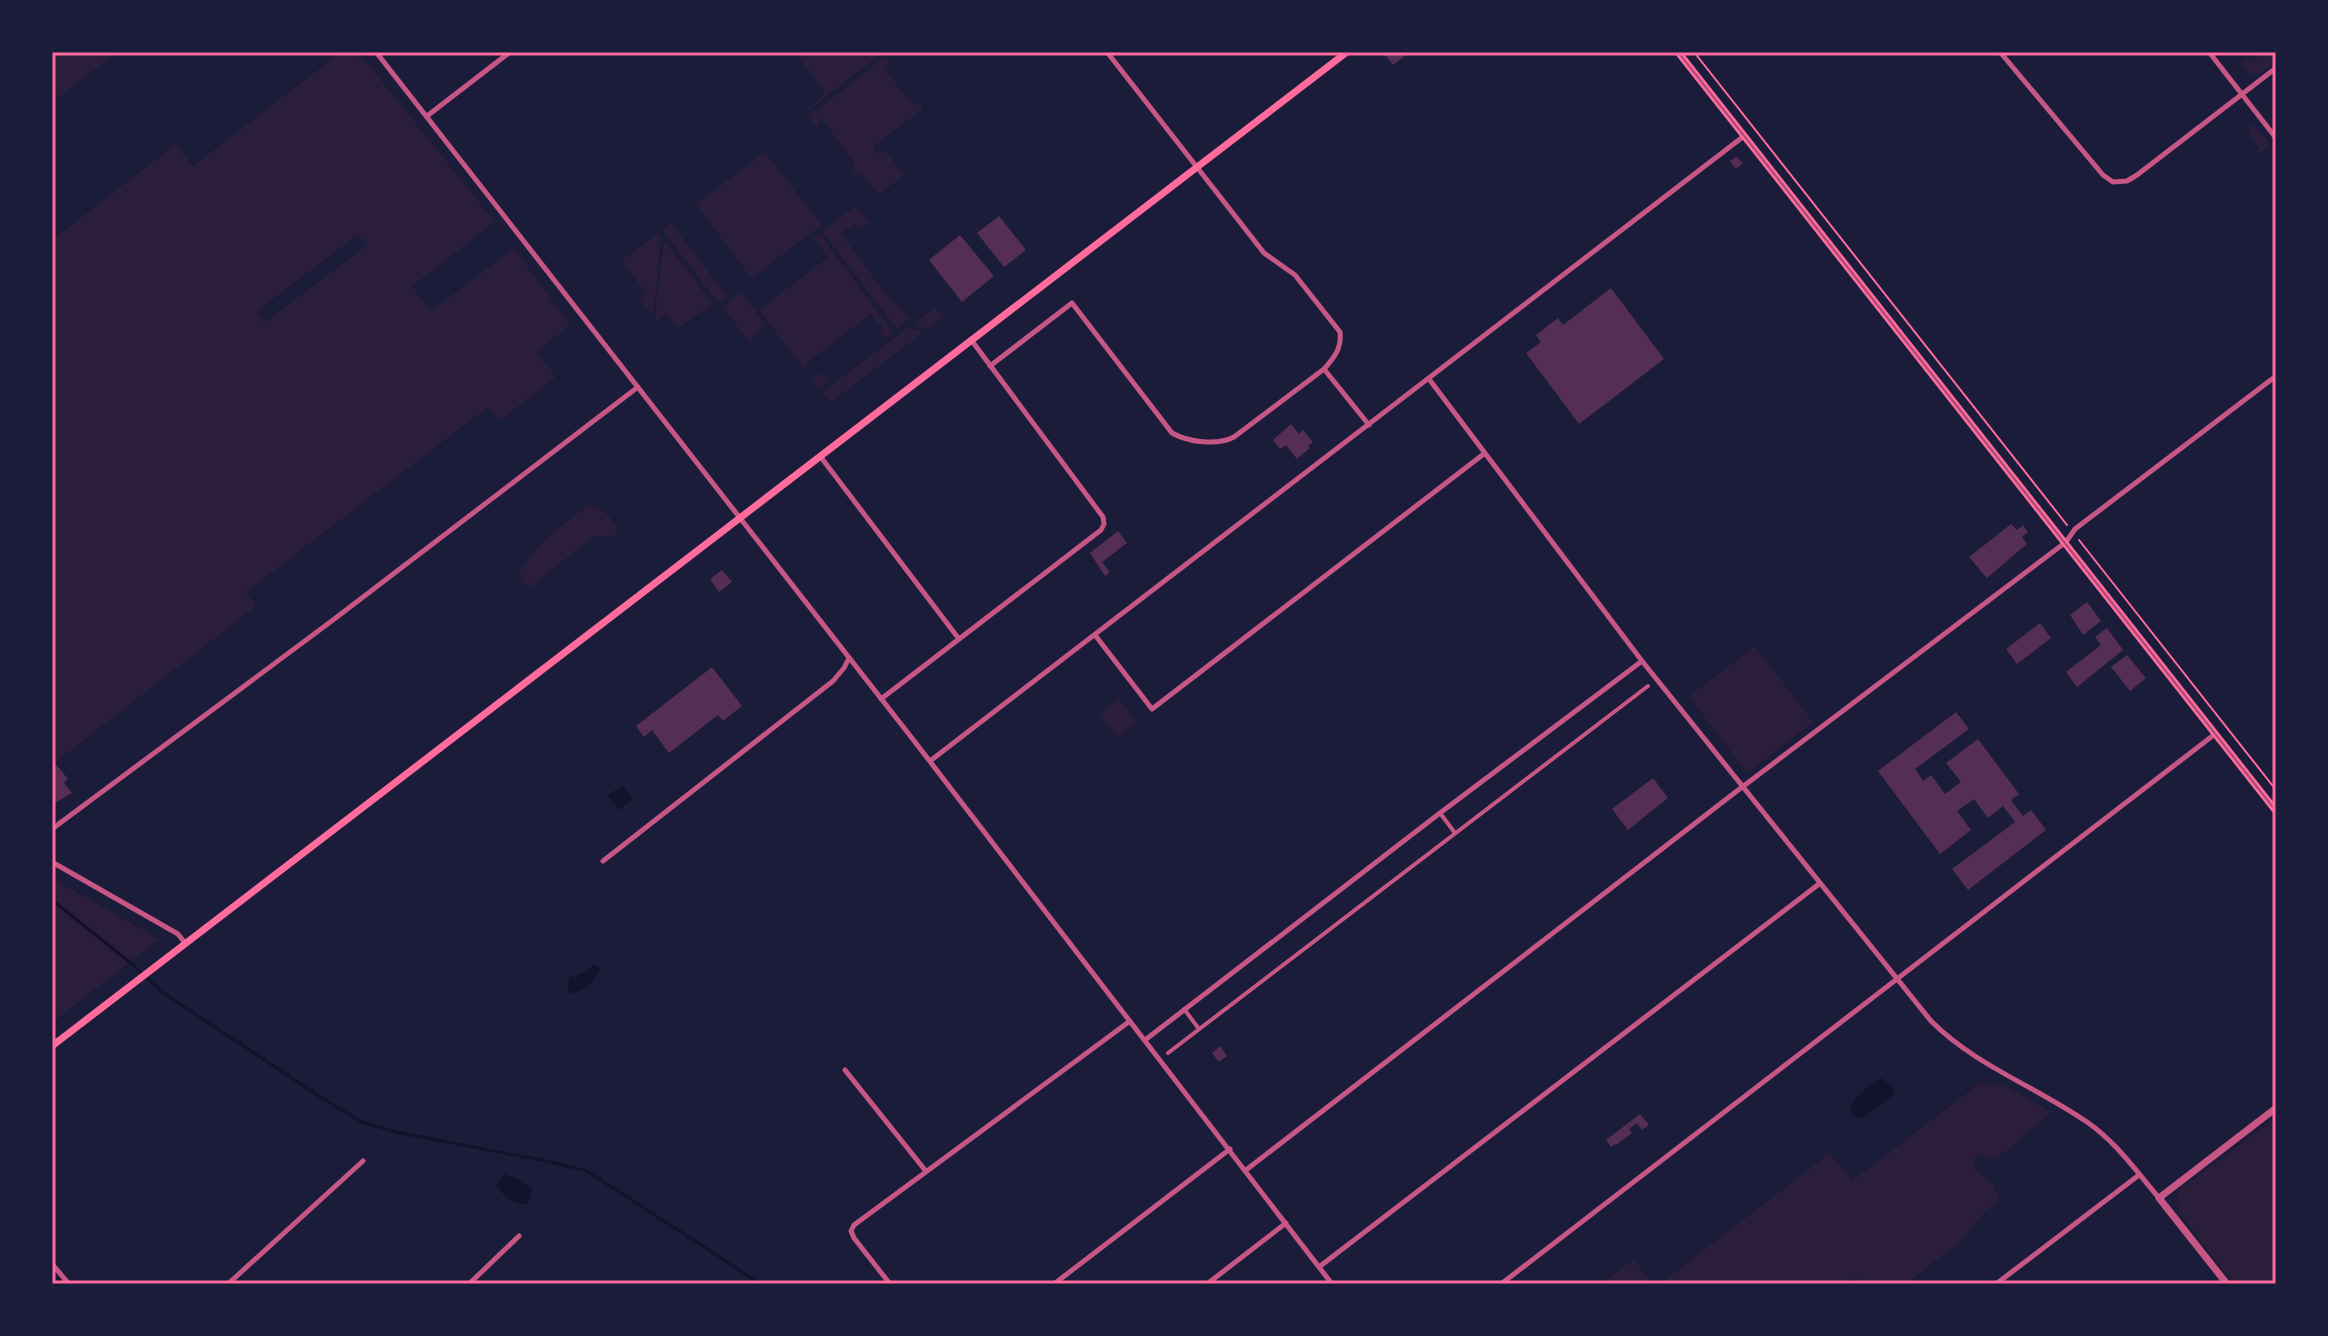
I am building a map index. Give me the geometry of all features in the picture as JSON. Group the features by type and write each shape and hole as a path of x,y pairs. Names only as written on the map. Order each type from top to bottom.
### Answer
{"main road":[{"path":"52,1046 1347,52"},
{"path":"1678,52 2276,811"}],"street":[{"path":"376,52 930,761 1332,1284"},
{"path":"427,116 510,52"},
{"path":"990,366 1072,303 1172,433 1221,442 1234,437 1324,369 1337,354 1340,332 1295,275 1264,253 1107,52"},
{"path":"2000,52 2103,175 2113,182 2127,181 2137,175 2276,68"},
{"path":"2209,52 2276,138"},
{"path":"930,761 1744,136"},
{"path":"881,699 1101,530 1104,524 1103,517 971,340"},
{"path":"1324,369 1369,425"},
{"path":"1246,1170 2066,542 2075,529 2276,376"},
{"path":"1429,379 1642,661 1931,1021 1960,1048 2087,1122 2115,1145 2227,1284"},
{"path":"52,829 638,387"},
{"path":"1095,635 1152,709 1485,453"},
{"path":"820,456 959,639"},
{"path":"603,861 833,681 849,658"},
{"path":"1145,1040 1642,661"},
{"path":"1168,1053 1648,686"},
{"path":"1501,1284 2215,734"},
{"path":"1440,813 1455,833"},
{"path":"52,862 178,934 185,943"},
{"path":"1319,1267 1819,884"},
{"path":"1184,1009 1199,1029"},
{"path":"890,1284 851,1231 854,1225 1130,1021"},
{"path":"845,1070 925,1170"},
{"path":"2159,1198 2276,1108"},
{"path":"1054,1284 1230,1149"},
{"path":"228,1284 363,1161"},
{"path":"1996,1284 2139,1175"},
{"path":"1207,1284 1286,1223"},
{"path":"469,1284 519,1236"},
{"path":"52,1264 69,1284"}],"path":[{"path":"1694,52 2064,522"},
{"path":"2078,538 2276,790"}],"shaded area":[{"path":"52,52 118,52 52,102"},
{"path":"341,52 351,52 368,64 495,222 412,286 431,311 514,248 570,325 536,352 556,377 499,421 488,407 246,592 256,606 52,765 52,240 176,144 193,166","holes":["357,235 368,245 264,323 256,312"]},
{"path":"794,52 883,52 808,111 824,95 824,90"},
{"path":"2264,52 2276,52 2276,62 2258,76 2256,73 2250,75 2241,62 2247,58 2251,62"},
{"path":"885,57 890,63 884,69 914,106 920,102 922,105 921,110 873,147 879,155 885,150 904,175 879,195 860,172 854,176 851,172 854,162 821,118 817,127 809,116"},
{"path":"2254,124 2270,144 2259,154 2248,132"},
{"path":"765,152 822,225 753,277 696,204"},
{"path":"856,206 869,223 860,229 855,223 841,233 893,304 896,302 909,319 897,329 822,231"},
{"path":"671,223 728,297 722,301 716,300 663,231"},
{"path":"659,233 655,295 658,293 664,240 713,304 678,328 667,314 657,322 655,320 657,298 654,296 652,316 639,298 646,293 621,261"},
{"path":"820,234 893,332 885,338 879,331 882,328 871,314 804,365 814,379 823,373 829,381 819,388 759,310 828,257 814,238"},
{"path":"739,293 766,325 749,342 723,307"},
{"path":"935,307 943,317 928,329 916,325 916,322"},
{"path":"909,327 924,332 830,403 822,392"},
{"path":"589,505 607,514 618,531 611,537 594,536 530,587 522,583 519,574 534,553"},
{"path":"1755,646 1813,722 1747,773 1689,696"},
{"path":"1118,698 1137,722 1117,737 1099,714"},
{"path":"622,785 633,799 619,810 608,796"},
{"path":"52,878 159,939 52,1023"},
{"path":"595,965 600,968 592,981 571,994 567,986 570,976 587,972"},
{"path":"1882,1078 1893,1087 1895,1094 1857,1118 1850,1111 1854,1101"},
{"path":"1980,1083 2004,1085 2051,1112 1996,1158 1976,1155 1975,1169 1994,1186 2000,1202 1985,1211 1960,1242 1906,1284 1861,1284 1856,1278 1845,1284 1660,1284 1830,1153 1852,1181"},
{"path":"2276,1118 2276,1284 2234,1284 2181,1216 2176,1204 2179,1190"},
{"path":"504,1174 532,1189 529,1202 515,1203 503,1193 496,1185"},
{"path":"1634,1259 1652,1284 1601,1284"}],"building":[{"path":"1383,52 1410,52 1393,65"},
{"path":"1736,157 1743,163 1736,169 1730,161"},
{"path":"999,216 1026,250 1004,267 977,233"},
{"path":"960,235 994,276 962,302 929,260"},
{"path":"1611,288 1664,359 1579,424 1526,353 1541,342 1536,335 1558,318 1563,325"},
{"path":"1291,424 1299,434 1303,430 1313,442 1297,459 1286,445 1280,449 1273,440"},
{"path":"2011,524 2017,530 2023,525 2028,532 2022,537 2027,544 1987,578 1969,557"},
{"path":"1118,531 1127,543 1102,562 1110,572 1105,576 1090,553"},
{"path":"722,570 732,582 719,592 710,579"},
{"path":"2087,602 2101,621 2083,635 2070,615"},
{"path":"2040,623 2051,638 2017,664 2006,649"},
{"path":"2107,628 2123,650 2077,687 2066,672 2101,645 2095,637"},
{"path":"2127,655 2146,678 2130,691 2111,667"},
{"path":"712,667 742,706 723,721 718,715 669,753 652,730 644,737 636,726"},
{"path":"1956,712 1969,729 1915,769 1923,781 1931,775 1945,794 1961,782 1946,763 1978,739 2019,794 2011,800 2023,816 2031,810 2046,830 1968,890 1952,869 2015,822 2003,806 1988,818 1974,799 1957,811 1971,830 1940,854 1878,771"},
{"path":"54,762 68,779 64,783 72,793 55,803 52,799"},
{"path":"1653,778 1668,798 1628,830 1612,809"},
{"path":"1220,1046 1227,1056 1219,1062 1212,1053"},
{"path":"1640,1114 1649,1125 1642,1130 1637,1123 1629,1129 1632,1133 1611,1147 1606,1140"}],"waterway":[{"path":"52,900 161,991 362,1122 401,1133 587,1171 761,1284"}],"tram line":[{"path":"1678,52 2276,811"}]}
